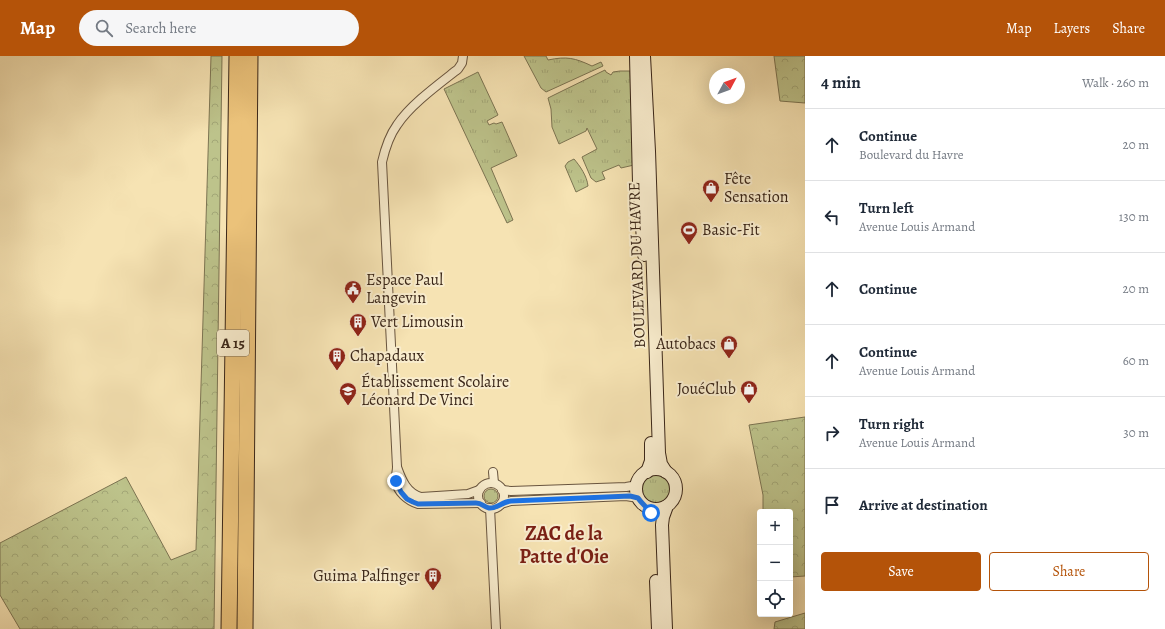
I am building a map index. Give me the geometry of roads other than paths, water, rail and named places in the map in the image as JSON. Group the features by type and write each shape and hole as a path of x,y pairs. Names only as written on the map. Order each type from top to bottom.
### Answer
{"highway":[{"name":"A 15","path":"228,629 237,56"},
{"name":"A 15","path":"245,629 250,56"}],"main road":[{"name":"BOULEVARD DU HAVRE","path":"636,56 640,198 651,449 651,461 647,472"},
{"name":"BOULEVARD DU HAVRE","path":"644,56 649,151 659,453 661,464 666,472 673,477 677,488 674,499 667,506 662,525 666,629"},
{"path":"658,629 654,522 648,508 638,498 636,488 641,476 647,472 656,469 666,472"},
{"path":"648,508 658,509 667,506"}],"street":[{"path":"463,56 462,63 458,68 402,118 393,131 386,146 382,162 397,467 396,481 407,499 418,504 481,503"},
{"path":"397,467 402,480 414,495 468,494 479,490 487,484 494,483 502,490 504,497 501,504"},
{"path":"493,472 494,483"},
{"path":"502,490 511,491 626,487 632,486 638,482"},
{"path":"479,490 478,497 481,503 483,506 490,508 494,508 511,501 630,496 638,498"},
{"path":"490,508 496,629"}],"place":[{"name":"Fête Sensation","path":"711,203"},
{"name":"Basic-Fit","path":"689,245"},
{"name":"Espace Paul Langevin","path":"353,304"},
{"name":"Vert Limousin","path":"358,337"},
{"name":"Autobacs","path":"729,359"},
{"name":"Chapadaux","path":"337,371"},
{"name":"JouéClub","path":"749,404"},
{"name":"Établissement Scolaire Léonard De Vinci","path":"348,406"},
{"name":"Guima Palfinger","path":"433,591"}],"district":[{"name":"ZAC de la Patte d'Oie","path":"564,544"}]}
